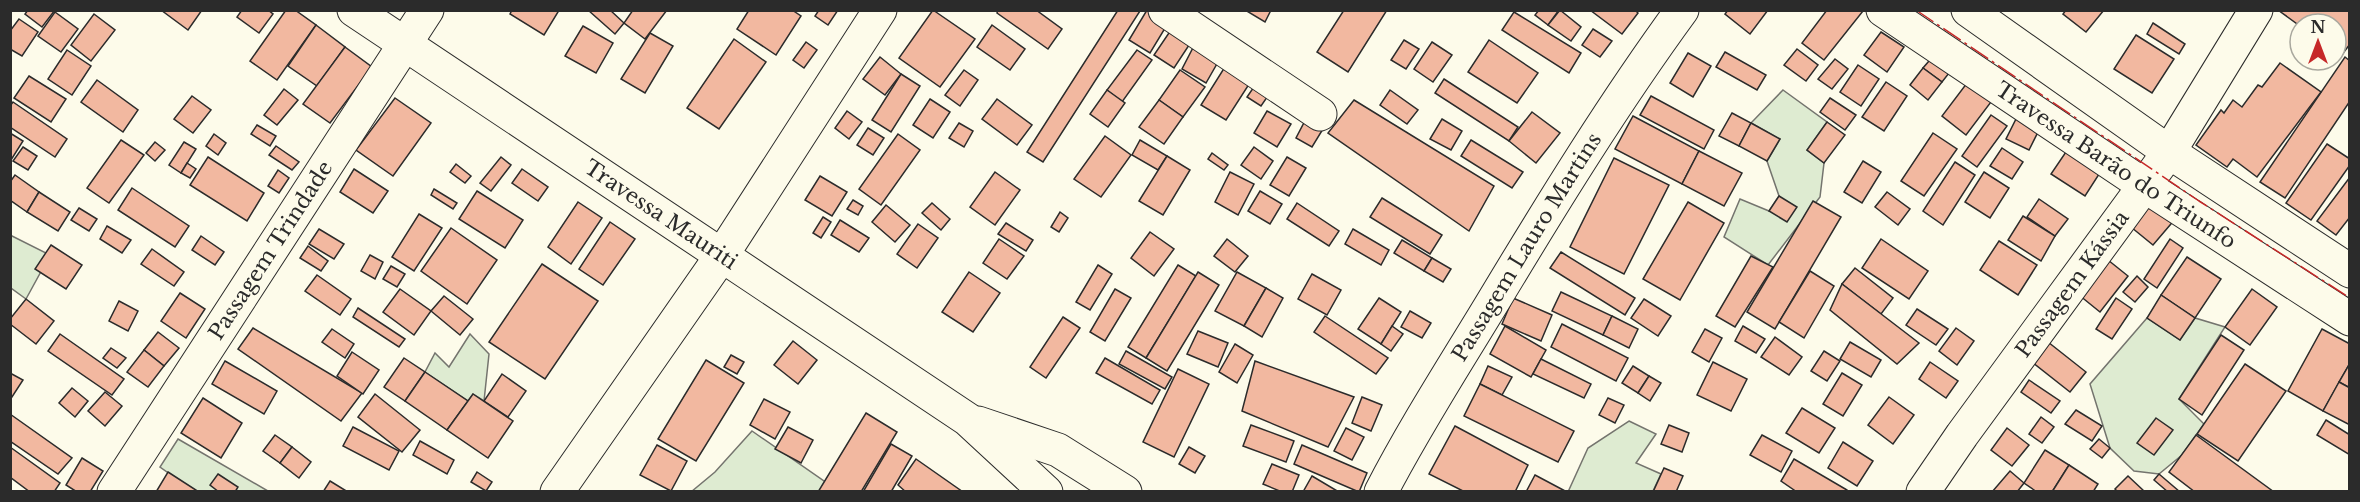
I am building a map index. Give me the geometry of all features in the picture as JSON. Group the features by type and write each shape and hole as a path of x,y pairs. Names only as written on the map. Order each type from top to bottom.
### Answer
{"street":[{"name":"Travessa Mauriti","path":"354,10 967,419 1046,492"},
{"name":"Passagem Trindade","path":"114,492 427,10"},
{"path":"557,492 722,255 880,10"},
{"path":"1165,10 1320,114"},
{"name":"Passagem Lauro Martins","path":"1381,492 1400,455 1529,242 1646,59 1682,10"},
{"name":"Travessa Barão do Triunfo","path":"1883,10 2145,186 2349,319"},
{"name":"Travessa Barão do Triunfo","path":"1968,10 2169,152 2349,271"},
{"name":"Passagem Kássia","path":"1923,492 1962,435 2169,152 2256,10"},
{"name":"Travessa Mauriti","path":"967,419 1058,450 1125,492"}],"green space":[{"path":"1783,90 1827,122 1807,150 1824,163 1820,197 1768,265 1724,237 1740,199 1769,211 1779,196 1767,161 1780,139 1751,123"},
{"path":"10,235 50,255 26,299 11,288"},
{"path":"2147,318 2180,340 2195,318 2225,327 2179,399 2204,424 2182,455 2159,474 2134,471 2110,448 2090,384"},
{"path":"470,334 489,354 484,401 473,394 468,401 425,372 435,353 449,367"},
{"path":"1629,421 1656,434 1636,463 1661,474 1653,491 1568,492 1588,448"},
{"path":"752,431 834,488 831,492 691,492 715,472"},
{"path":"178,439 268,491 194,491 160,467"}],"building":[{"path":"28,10 55,10 42,27 25,14"},
{"path":"161,10 202,10 188,30"},
{"path":"242,10 268,10 273,14 259,33 237,17"},
{"path":"286,10 295,10 316,25 277,80 250,61"},
{"path":"512,10 557,10 558,12 544,35 510,14"},
{"path":"588,10 610,10 624,23 615,34"},
{"path":"633,10 667,10 645,39 624,23"},
{"path":"749,10 792,10 801,16 776,55 737,29"},
{"path":"819,10 838,10 828,25 815,16"},
{"path":"933,10 975,39 940,87 899,58"},
{"path":"998,10 1036,10 1062,29 1048,49 997,13"},
{"path":"1118,10 1140,11 1043,162 1027,152"},
{"path":"1147,10 1154,10 1170,20 1150,53 1129,40"},
{"path":"1245,10 1271,10 1265,22"},
{"path":"1344,10 1387,10 1348,72 1317,52"},
{"path":"1539,10 1559,10 1548,25 1535,15"},
{"path":"1560,10 1581,27 1571,41 1548,25"},
{"path":"1590,10 1635,10 1638,13 1622,34"},
{"path":"1728,10 1768,10 1750,34 1725,14"},
{"path":"1827,10 1863,11 1824,60 1802,43"},
{"path":"2066,10 2104,10 2086,32 2063,14"},
{"path":"2278,10 2350,10 2350,44 2348,47 2348,12 2288,12 2288,17"},
{"path":"55,12 78,29 61,52 38,36"},
{"path":"1514,12 1581,53 1569,73 1502,30"},
{"path":"94,14 115,30 91,61 71,45"},
{"path":"19,19 38,32 22,56 10,49 10,31"},
{"path":"2153,23 2185,44 2179,54 2147,34"},
{"path":"1175,24 1195,36 1174,68 1154,55"},
{"path":"316,25 345,47 317,86 288,66"},
{"path":"992,25 1025,49 1010,70 977,47"},
{"path":"583,26 613,43 596,73 565,56"},
{"path":"1593,29 1612,41 1600,57 1582,45"},
{"path":"1881,32 1904,47 1887,72 1864,55"},
{"path":"650,33 673,46 645,93 621,79"},
{"path":"2136,35 2174,59 2152,93 2114,69"},
{"path":"734,39 766,62 719,129 687,108"},
{"path":"1197,40 1222,55 1206,83 1182,69"},
{"path":"1404,40 1419,49 1406,69 1391,60"},
{"path":"1489,40 1538,73 1517,103 1468,72"},
{"path":"806,42 817,50 804,68 793,60"},
{"path":"1432,42 1452,55 1433,82 1414,69"},
{"path":"345,47 372,67 330,123 303,104"},
{"path":"1797,49 1818,65 1806,81 1784,65"},
{"path":"67,50 91,66 72,95 48,79"},
{"path":"1137,50 1152,60 1122,102 1107,90"},
{"path":"1725,52 1766,75 1757,90 1716,67"},
{"path":"1688,53 1711,66 1693,97 1670,83"},
{"path":"1935,54 1953,68 1942,82 1923,68"},
{"path":"880,57 901,74 885,95 863,79"},
{"path":"1835,59 1848,69 1832,89 1818,79"},
{"path":"2348,59 2350,61 2350,101 2285,198 2260,182 2335,72 2348,72"},
{"path":"1228,62 1253,78 1226,120 1201,105"},
{"path":"2280,63 2288,69 2288,72 2293,72 2321,92 2257,177 2233,159 2227,167 2196,145 2221,110 2224,113 2233,100 2242,107 2258,85 2262,87"},
{"path":"1858,65 1879,79 1861,106 1840,92"},
{"path":"1923,68 1942,82 1928,100 1910,85"},
{"path":"964,70 978,80 960,106 945,95"},
{"path":"1180,70 1205,87 1183,117 1159,100"},
{"path":"901,74 920,86 891,132 872,120"},
{"path":"29,76 66,99 51,122 14,98"},
{"path":"1444,79 1518,127 1509,141 1435,93"},
{"path":"97,80 138,110 123,132 81,102"},
{"path":"1258,81 1272,90 1261,106 1247,97"},
{"path":"1886,82 1907,96 1884,131 1862,117"},
{"path":"1967,83 1991,102 1966,135 1942,116"},
{"path":"284,89 298,100 277,125 264,115"},
{"path":"1107,90 1125,103 1108,127 1090,114"},
{"path":"1390,90 1418,110 1407,124 1380,105"},
{"path":"192,96 211,110 193,133 174,119"},
{"path":"1651,96 1714,130 1704,149 1640,115"},
{"path":"395,98 431,123 393,176 356,150"},
{"path":"1830,98 1856,115 1845,130 1820,112"},
{"path":"930,99 950,112 933,138 913,125"},
{"path":"997,99 1032,125 1017,145 982,119"},
{"path":"1159,100 1183,117 1164,144 1139,127"},
{"path":"1354,100 1494,186 1469,231 1328,133"},
{"path":"13,102 67,139 55,157 10,127 10,106"},
{"path":"847,111 862,122 849,139 835,128"},
{"path":"1267,111 1291,124 1277,147 1254,133"},
{"path":"1532,112 1560,133 1536,163 1509,141"},
{"path":"1732,113 1751,123 1739,146 1719,136"},
{"path":"2019,113 2042,124 2029,150 2006,139"},
{"path":"1308,115 1326,124 1312,147 1296,138"},
{"path":"1991,115 2007,126 1977,167 1962,156"},
{"path":"1633,116 1699,151 1682,184 1615,149"},
{"path":"1442,119 1462,131 1451,150 1430,139"},
{"path":"1827,122 1845,135 1824,163 1807,150"},
{"path":"959,123 973,131 964,147 949,138"},
{"path":"1751,123 1780,139 1767,161 1739,146"},
{"path":"257,125 276,136 270,146 251,134"},
{"path":"868,128 884,138 873,155 857,145"},
{"path":"10,133 23,141 11,160 10,160"},
{"path":"1933,133 1957,149 1924,196 1901,181"},
{"path":"214,134 226,143 218,155 206,146"},
{"path":"898,134 920,150 881,205 859,189"},
{"path":"1105,136 1131,155 1101,197 1074,179"},
{"path":"121,140 144,155 109,203 87,188"},
{"path":"1140,140 1167,156 1158,170 1132,155"},
{"path":"1471,140 1523,172 1512,188 1461,156"},
{"path":"155,142 165,150 155,161 146,153"},
{"path":"184,142 196,149 181,173 169,165"},
{"path":"2327,144 2350,159 2350,165 2311,220 2286,203"},
{"path":"276,146 299,162 292,170 269,155"},
{"path":"2070,146 2103,168 2085,196 2051,174"},
{"path":"23,147 37,156 28,170 13,161"},
{"path":"1254,147 1273,161 1261,179 1241,165"},
{"path":"2002,148 2023,162 2012,179 1990,166"},
{"path":"1699,151 1742,173 1724,206 1682,184"},
{"path":"1212,153 1228,165 1224,170 1208,159"},
{"path":"1167,156 1190,170 1163,215 1139,201"},
{"path":"208,157 264,193 247,221 190,185"},
{"path":"501,157 511,165 491,191 480,183"},
{"path":"1287,157 1306,168 1289,196 1270,185"},
{"path":"1614,158 1669,185 1624,274 1570,247"},
{"path":"1863,161 1881,172 1862,203 1844,192"},
{"path":"1955,162 1975,175 1943,225 1923,211"},
{"path":"187,163 196,169 190,178 181,173"},
{"path":"456,164 471,176 465,183 450,172"},
{"path":"354,169 388,191 373,213 340,192"},
{"path":"522,169 548,187 538,201 512,183"},
{"path":"278,170 289,178 279,193 268,186"},
{"path":"995,172 1020,190 995,225 970,207"},
{"path":"1230,172 1254,184 1238,215 1215,202"},
{"path":"1984,172 2009,188 1990,218 1965,202"},
{"path":"15,175 39,192 27,212 10,200 10,182"},
{"path":"820,176 847,192 832,216 805,200"},
{"path":"2350,177 2350,217 2336,235 2317,221"},
{"path":"132,188 189,226 175,247 118,210"},
{"path":"434,189 457,203 453,209 431,195"},
{"path":"477,191 523,220 505,248 459,219"},
{"path":"1260,191 1282,204 1270,224 1248,211"},
{"path":"39,192 70,212 58,231 27,212"},
{"path":"1887,192 1910,209 1898,225 1875,207"},
{"path":"2149,195 2176,218 2153,245 2126,223"},
{"path":"1779,196 1797,207 1787,222 1769,211"},
{"path":"1382,198 1442,235 1430,254 1370,217"},
{"path":"2039,199 2068,219 2055,236 2027,217"},
{"path":"853,200 863,206 858,215 847,209"},
{"path":"1813,201 1841,217 1775,329 1747,312"},
{"path":"578,202 602,218 571,264 548,247"},
{"path":"1688,202 1724,223 1680,300 1643,279"},
{"path":"932,203 950,219 941,230 922,213"},
{"path":"1297,203 1339,231 1329,246 1287,219"},
{"path":"886,205 910,225 895,242 872,222"},
{"path":"79,208 97,219 89,231 71,220"},
{"path":"1060,212 1068,218 1059,232 1051,227"},
{"path":"419,214 442,228 414,271 392,257"},
{"path":"2023,216 2055,236 2041,261 2008,240"},
{"path":"823,217 831,222 821,238 813,233"},
{"path":"840,220 869,238 859,252 831,235"},
{"path":"610,222 635,239 603,285 579,269"},
{"path":"1006,223 1033,240 1026,251 998,234"},
{"path":"918,224 938,238 917,268 897,254"},
{"path":"107,226 131,240 122,253 100,239"},
{"path":"451,228 497,260 467,304 421,271"},
{"path":"319,229 344,244 334,259 309,244"},
{"path":"1353,229 1389,250 1381,265 1345,244"},
{"path":"1150,232 1174,249 1154,276 1131,258"},
{"path":"201,236 224,252 215,265 192,250"},
{"path":"999,239 1024,256 1007,279 983,263"},
{"path":"1227,239 1248,256 1235,272 1214,256"},
{"path":"1881,239 1928,271 1909,299 1862,268"},
{"path":"2170,239 2183,248 2157,288 2144,279"},
{"path":"1402,240 1432,258 1424,271 1394,253"},
{"path":"1999,241 2037,265 2018,295 1980,270"},
{"path":"51,245 82,265 66,289 35,269"},
{"path":"308,246 328,261 321,271 300,258"},
{"path":"152,249 184,272 174,286 141,264"},
{"path":"1561,252 1635,298 1625,315 1550,268"},
{"path":"370,255 383,262 375,279 361,271"},
{"path":"1751,256 1773,267 1735,327 1716,316"},
{"path":"2103,256 2128,276 2100,312 2074,291"},
{"path":"2187,257 2221,279 2195,318 2161,295"},
{"path":"1432,258 1451,269 1443,282 1424,271"},
{"path":"542,264 598,301 545,379 489,342"},
{"path":"1098,265 1112,274 1090,310 1076,302"},
{"path":"1178,265 1196,276 1146,358 1128,347"},
{"path":"391,266 405,274 397,287 383,279"},
{"path":"1855,268 1893,298 1881,314 1842,284"},
{"path":"1810,271 1834,286 1804,338 1779,322"},
{"path":"969,272 1000,293 973,332 942,312"},
{"path":"1198,272 1219,285 1167,371 1146,358"},
{"path":"1237,272 1266,288 1244,326 1215,311"},
{"path":"1312,274 1341,290 1327,315 1298,299"},
{"path":"317,275 351,299 340,315 305,291"},
{"path":"2137,276 2148,287 2135,302 2123,292"},
{"path":"1842,284 1919,343 1897,364 1830,310"},
{"path":"1266,288 1283,298 1262,337 1244,326"},
{"path":"400,289 431,311 414,335 383,312"},
{"path":"1115,289 1131,298 1105,341 1090,332"},
{"path":"2252,289 2277,307 2250,345 2225,327"},
{"path":"1561,292 1612,316 1603,335 1552,311"},
{"path":"180,293 205,309 186,338 161,321"},
{"path":"2161,295 2195,318 2180,340 2147,318"},
{"path":"444,296 473,319 460,335 431,311"},
{"path":"1379,298 1401,312 1381,344 1358,329"},
{"path":"1513,298 1552,315 1541,341 1502,324"},
{"path":"2116,298 2132,309 2112,339 2096,329"},
{"path":"26,299 54,321 36,344 10,324 10,319"},
{"path":"1644,299 1671,316 1658,336 1631,318"},
{"path":"119,301 138,311 128,331 109,321"},
{"path":"358,308 405,339 399,347 353,317"},
{"path":"1917,309 1948,329 1936,345 1906,325"},
{"path":"1410,311 1431,323 1422,338 1401,327"},
{"path":"1325,316 1388,358 1376,374 1314,332"},
{"path":"1612,316 1638,329 1629,348 1603,335"},
{"path":"1063,317 1080,328 1046,378 1030,367"},
{"path":"1562,324 1628,358 1616,381 1551,347"},
{"path":"1392,326 1403,334 1391,351 1381,344"},
{"path":"1505,326 1546,350 1531,377 1490,354"},
{"path":"1743,326 1765,339 1756,353 1735,341"},
{"path":"253,328 362,393 341,421 238,349"},
{"path":"1956,328 1974,341 1957,365 1939,351"},
{"path":"332,329 354,344 345,358 322,342"},
{"path":"1705,329 1722,338 1709,362 1692,352"},
{"path":"2322,329 2350,344 2350,363 2323,411 2288,391"},
{"path":"1198,331 1228,343 1218,367 1187,354"},
{"path":"158,332 179,348 164,366 144,350"},
{"path":"60,334 124,379 112,395 48,351"},
{"path":"2221,335 2244,350 2202,415 2179,399"},
{"path":"1775,337 1802,357 1789,375 1761,357"},
{"path":"793,341 817,360 798,384 774,365"},
{"path":"1850,342 1881,360 1871,377 1840,359"},
{"path":"2048,342 2086,372 2070,392 2032,362"},
{"path":"1235,344 1253,355 1237,383 1219,372"},
{"path":"111,348 126,358 117,368 103,358"},
{"path":"144,350 164,366 148,387 127,372"},
{"path":"1126,351 1172,377 1165,389 1119,364"},
{"path":"1824,351 1840,361 1827,381 1811,371"},
{"path":"352,352 379,370 363,394 337,376"},
{"path":"731,355 744,362 737,374 724,367"},
{"path":"404,358 425,372 405,401 384,387"},
{"path":"1105,358 1160,390 1152,404 1096,373"},
{"path":"1541,359 1591,384 1584,398 1533,374"},
{"path":"706,360 744,383 696,461 658,439"},
{"path":"225,361 277,391 264,414 212,384"},
{"path":"1255,361 1354,397 1328,447 1242,411"},
{"path":"1713,362 1747,379 1731,411 1697,395"},
{"path":"1930,362 1958,381 1946,398 1919,379"},
{"path":"2350,363 2350,388 2339,382"},
{"path":"2245,364 2286,391 2238,461 2197,434"},
{"path":"1488,366 1512,377 1502,395 1480,384"},
{"path":"1633,366 1649,376 1638,393 1622,383"},
{"path":"1178,369 1209,384 1174,457 1143,442"},
{"path":"425,372 468,401 447,430 405,401"},
{"path":"10,373 23,380 10,400"},
{"path":"1842,373 1862,385 1843,416 1823,404"},
{"path":"502,374 526,391 508,417 484,401"},
{"path":"1649,376 1661,383 1650,401 1638,393"},
{"path":"2029,380 2060,401 2051,413 2021,392"},
{"path":"2339,382 2350,388 2350,425 2323,411"},
{"path":"1480,384 1574,431 1558,462 1464,416"},
{"path":"72,388 88,401 75,417 59,403"},
{"path":"105,392 122,406 105,426 88,411"},
{"path":"375,394 420,430 402,452 358,417"},
{"path":"473,394 513,421 488,458 447,430"},
{"path":"1362,397 1382,405 1371,431 1352,423"},
{"path":"1889,397 1914,415 1893,444 1868,425"},
{"path":"203,398 242,423 221,458 181,433"},
{"path":"1608,398 1624,405 1615,423 1599,415"},
{"path":"764,399 790,412 775,439 750,425"},
{"path":"1802,408 1835,428 1819,453 1786,433"},
{"path":"2076,410 2102,426 2092,441 2065,424"},
{"path":"866,413 897,432 861,492 818,492"},
{"path":"10,414 72,458 58,474 10,441"},
{"path":"2041,417 2054,427 2042,443 2029,434"},
{"path":"2156,418 2173,430 2154,455 2137,443"},
{"path":"2326,420 2350,435 2350,455 2317,435"},
{"path":"1251,425 1294,441 1286,462 1243,446"},
{"path":"1669,425 1689,433 1682,452 1661,444"},
{"path":"1455,426 1528,465 1515,492 1465,492 1429,474"},
{"path":"353,427 399,451 389,470 343,446"},
{"path":"788,427 813,440 801,463 775,449"},
{"path":"1346,428 1364,437 1352,460 1334,451"},
{"path":"2007,428 2029,445 2012,466 1991,450"},
{"path":"275,435 292,447 280,463 263,451"},
{"path":"1762,435 1792,451 1781,472 1750,455"},
{"path":"2196,435 2274,492 2195,492 2169,472"},
{"path":"2099,439 2110,448 2102,458 2090,449"},
{"path":"420,441 454,460 447,474 413,455"},
{"path":"1843,442 1873,461 1857,486 1828,468"},
{"path":"891,444 912,456 891,492 863,492"},
{"path":"657,445 687,461 671,491 640,475"},
{"path":"1302,445 1367,473 1359,492 1294,464"},
{"path":"10,447 60,483 54,492 30,492 10,477"},
{"path":"292,447 311,462 299,478 280,463"},
{"path":"1189,447 1205,456 1195,473 1179,464"},
{"path":"2045,450 2069,465 2052,492 2037,492 2024,483"},
{"path":"82,458 103,471 90,492 77,492 66,485"},
{"path":"916,459 963,492 906,492 898,485"},
{"path":"1794,459 1847,492 1797,492 1781,481"},
{"path":"1272,464 1299,475 1292,492 1282,492 1263,484"},
{"path":"2069,465 2098,484 2093,492 2052,492"},
{"path":"1664,468 1683,476 1676,492 1653,492"},
{"path":"2010,471 2024,483 2017,492 1992,492"},
{"path":"168,472 199,492 156,492"},
{"path":"477,472 492,482 486,491 471,482"},
{"path":"218,474 238,487 235,492 219,492 210,485"},
{"path":"2159,474 2180,492 2168,492 2154,480"},
{"path":"1535,475 1567,492 1526,492"},
{"path":"1312,476 1339,492 1303,492"},
{"path":"2128,476 2145,492 2118,492 2115,489"},
{"path":"330,481 348,492 323,492"}],"power":[{"path":"1916,10 2199,201 2350,298"}]}
